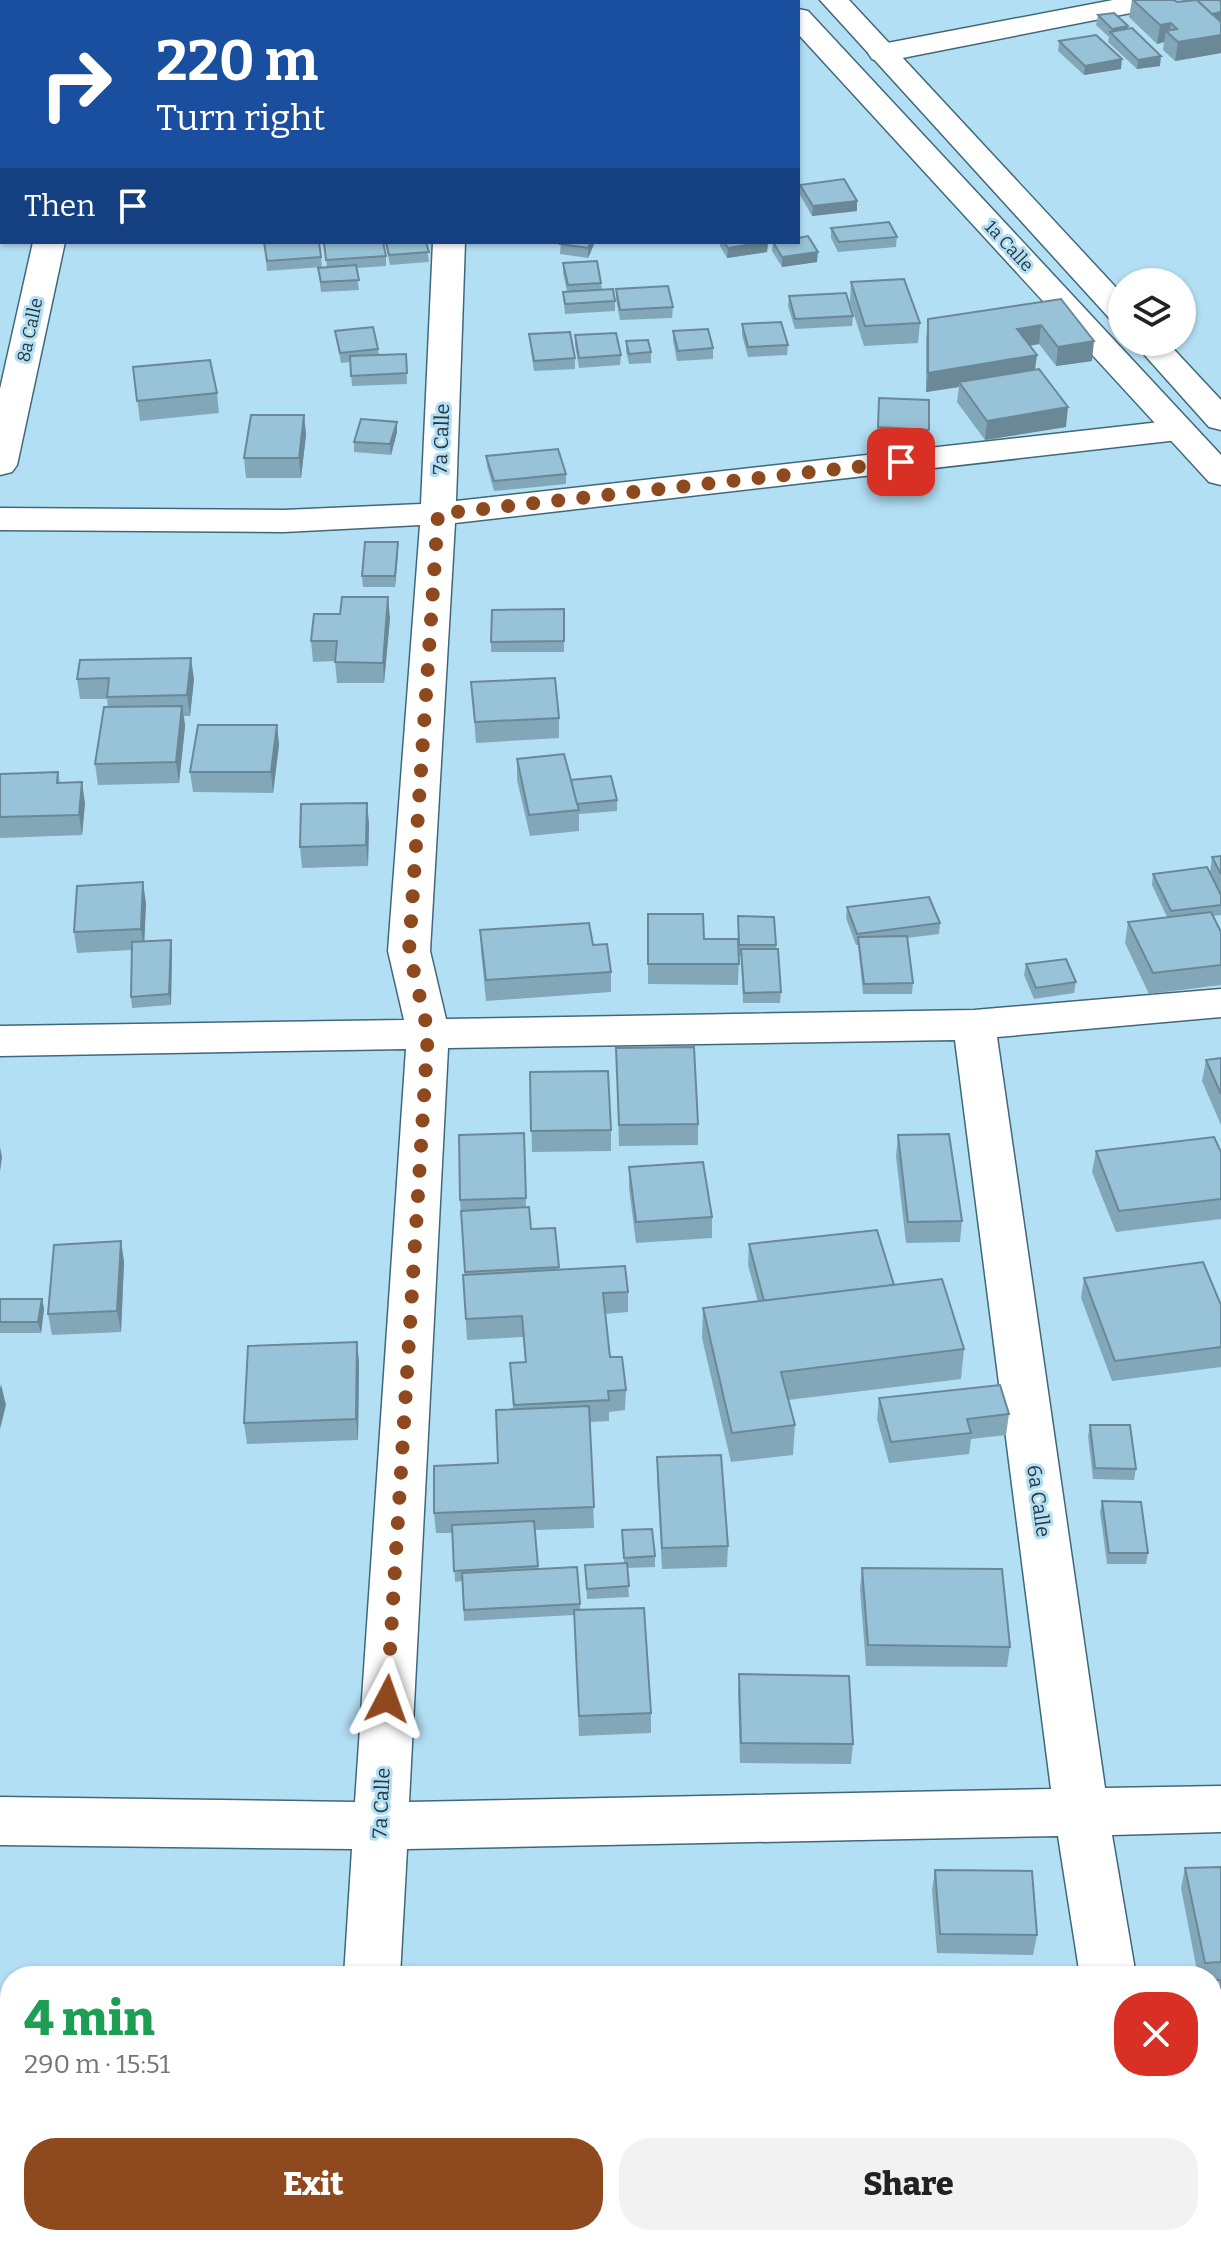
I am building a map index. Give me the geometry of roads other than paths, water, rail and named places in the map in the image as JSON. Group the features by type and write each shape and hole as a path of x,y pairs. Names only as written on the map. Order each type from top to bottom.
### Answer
{"street":[{"name":"1a Calle","path":"834,0 1108,298"},
{"path":"882,53 1156,0"},
{"name":"1a Calle","path":"800,19 1221,475"},
{"name":"8a Calle","path":"0,465 49,244"},
{"name":"7a Calle","path":"372,1966 428,1032 409,951 438,514 449,244"},
{"path":"1162,356 1221,420"},
{"path":"0,519 284,521 438,514 1178,430"},
{"path":"0,1041 974,1025 1221,1003"},
{"name":"6a Calle","path":"974,1025 1081,1812 1106,1966"},
{"path":"0,1821 379,1826 1221,1809"}]}
